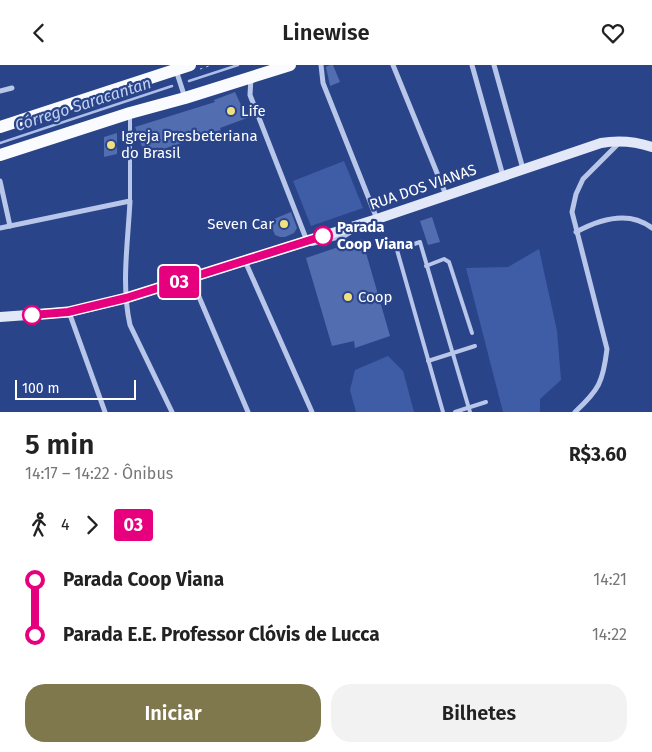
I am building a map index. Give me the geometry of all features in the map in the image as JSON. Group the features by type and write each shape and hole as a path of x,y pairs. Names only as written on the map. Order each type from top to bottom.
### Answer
{"main road":[{"path":"0,127 177,71 190,65"},
{"path":"0,155 183,94 290,65"}],"street":[{"path":"321,65 323,83 377,219"},
{"path":"393,65 446,195"},
{"path":"472,65 503,177"},
{"path":"494,65 523,170"},
{"path":"177,71 183,94"},
{"path":"251,77 250,95 307,241"},
{"path":"0,91 12,88"},
{"path":"575,412 600,385 605,369 607,349 572,212 576,194 583,179 622,140"},
{"name":"RUA DOS VIANAS","path":"0,317 68,312 126,298 377,219 600,143 622,140 652,147"},
{"path":"0,181 10,226"},
{"path":"0,228 130,201 126,298 130,325 172,412"},
{"path":"576,232 592,223 624,218 637,220 652,228"},
{"path":"245,261 312,412"},
{"path":"191,278 248,412"},
{"path":"68,312 105,412"}],"lane":[{"path":"130,113 130,201"},
{"path":"293,245 303,247 345,236 357,225"},
{"path":"443,412 397,250 420,242 469,410"},
{"path":"426,265 444,259 449,262 472,333"},
{"path":"428,361 475,347"},
{"path":"456,412 469,410 486,402"}],"shaded area":[{"path":"344,161 363,208 311,226 293,181"},
{"path":"539,249 557,331 561,380 540,399 540,412 503,412 466,268 508,267"},
{"path":"388,356 403,371 414,412 356,412 350,390 355,370"}],"building":[{"path":"333,65 340,82 330,86 326,67"},
{"path":"235,92 247,118 220,128 221,130 145,155 135,127 215,102 214,100"},
{"name":"Igreja Presbeteriana do Brasil","path":"117,133 117,154 104,157 104,137"},
{"name":"Seven Car","path":"291,212 297,228 294,233 285,237 275,235 269,221"},
{"path":"432,217 440,242 428,245 420,221"},
{"name":"Coop","path":"362,239 390,336 355,348 354,341 332,346 306,258"}],"waterway":[{"name":"Córrego Saracantan","path":"189,81 238,65"},
{"name":"Córrego Saracantan","path":"0,143 172,86"}],"bus line":[{"name":"03","path":"32,315 68,312 126,298 323,236"}],"place":[{"name":"Life","path":"231,111"},
{"name":"Igreja Presbeteriana do Brasil","path":"111,145"},
{"name":"Seven Car","path":"284,224"},
{"name":"Parada Coop Viana","path":"323,236"},
{"name":"Coop","path":"348,297"}]}
